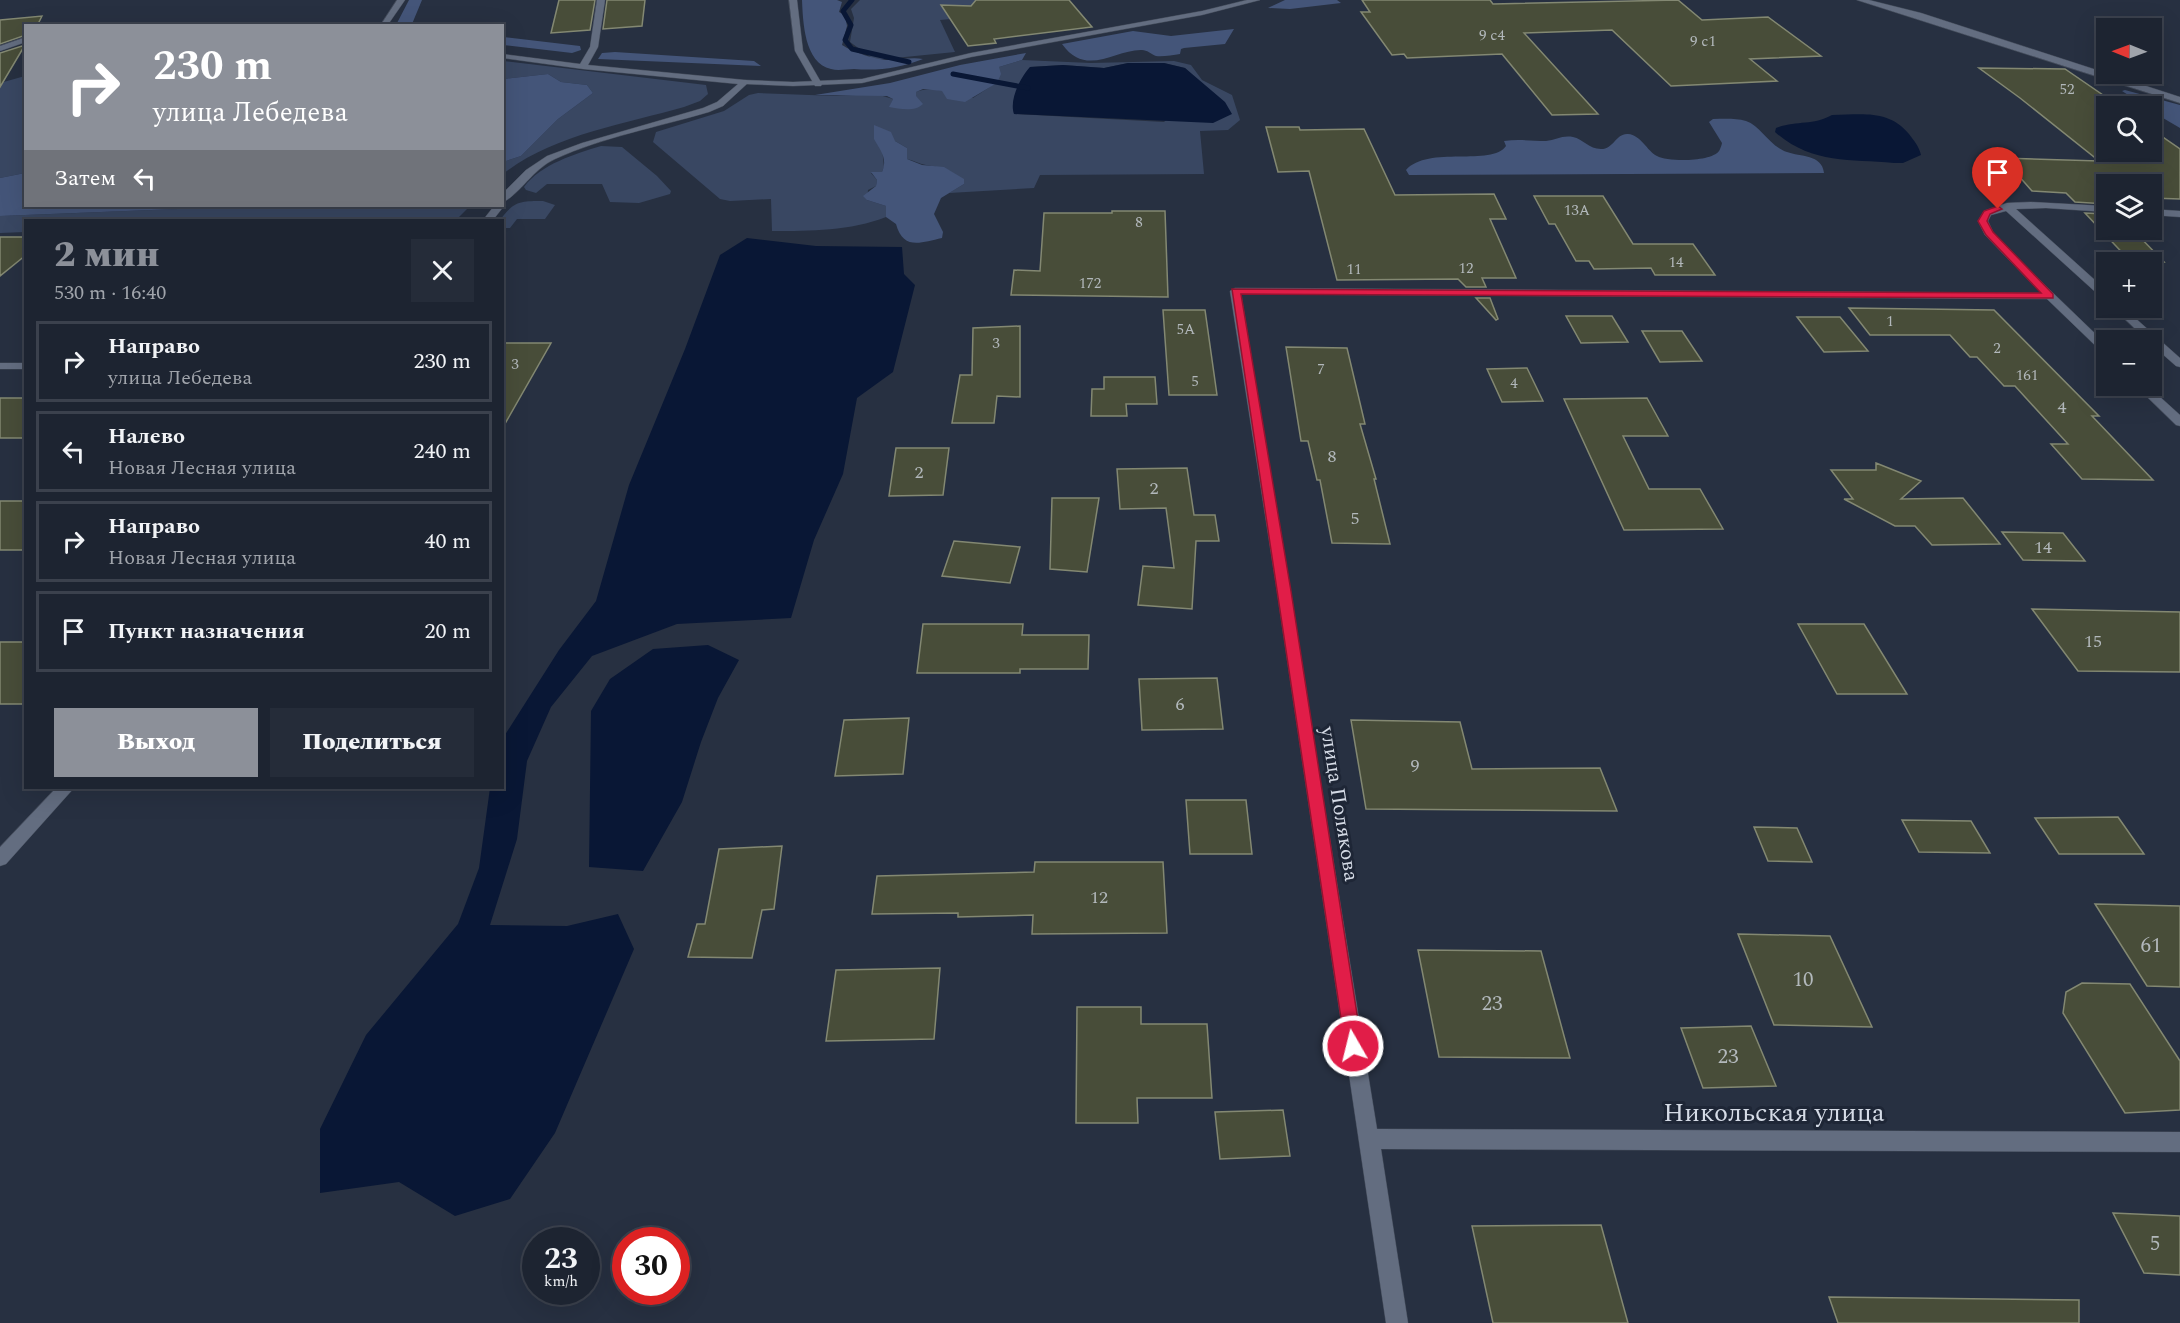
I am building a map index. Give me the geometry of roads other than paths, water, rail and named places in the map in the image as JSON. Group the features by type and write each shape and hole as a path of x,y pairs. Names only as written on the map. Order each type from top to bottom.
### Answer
{"street":[{"path":"383,24 401,0"},
{"path":"583,67 594,46 601,0"},
{"path":"793,0 799,51 818,84"},
{"path":"504,56 583,67 745,82 818,84 862,81 981,54 1202,13 1256,0"},
{"path":"1861,0 1918,15 2180,100"},
{"path":"0,49 24,40"},
{"path":"504,198 529,172 550,158 585,145 706,110 720,104 745,82"},
{"path":"2096,208 2031,204 2007,206 1987,213 1983,221 1989,233 2096,340"},
{"path":"2007,206 2096,287"},
{"path":"2162,213 2180,214"},
{"name":"улица Полякова","path":"1397,1323 1284,591 1235,291 2050,296"},
{"path":"2129,318 2180,364"},
{"path":"0,366 24,366"},
{"path":"2153,396 2180,422"},
{"path":"0,859 65,789"},
{"name":"Никольская улица","path":"1367,1139 2180,1142"}],"waterway":[{"path":"852,0 843,11 851,25 845,40 852,49 909,62"},
{"path":"953,74 1028,88"}]}
